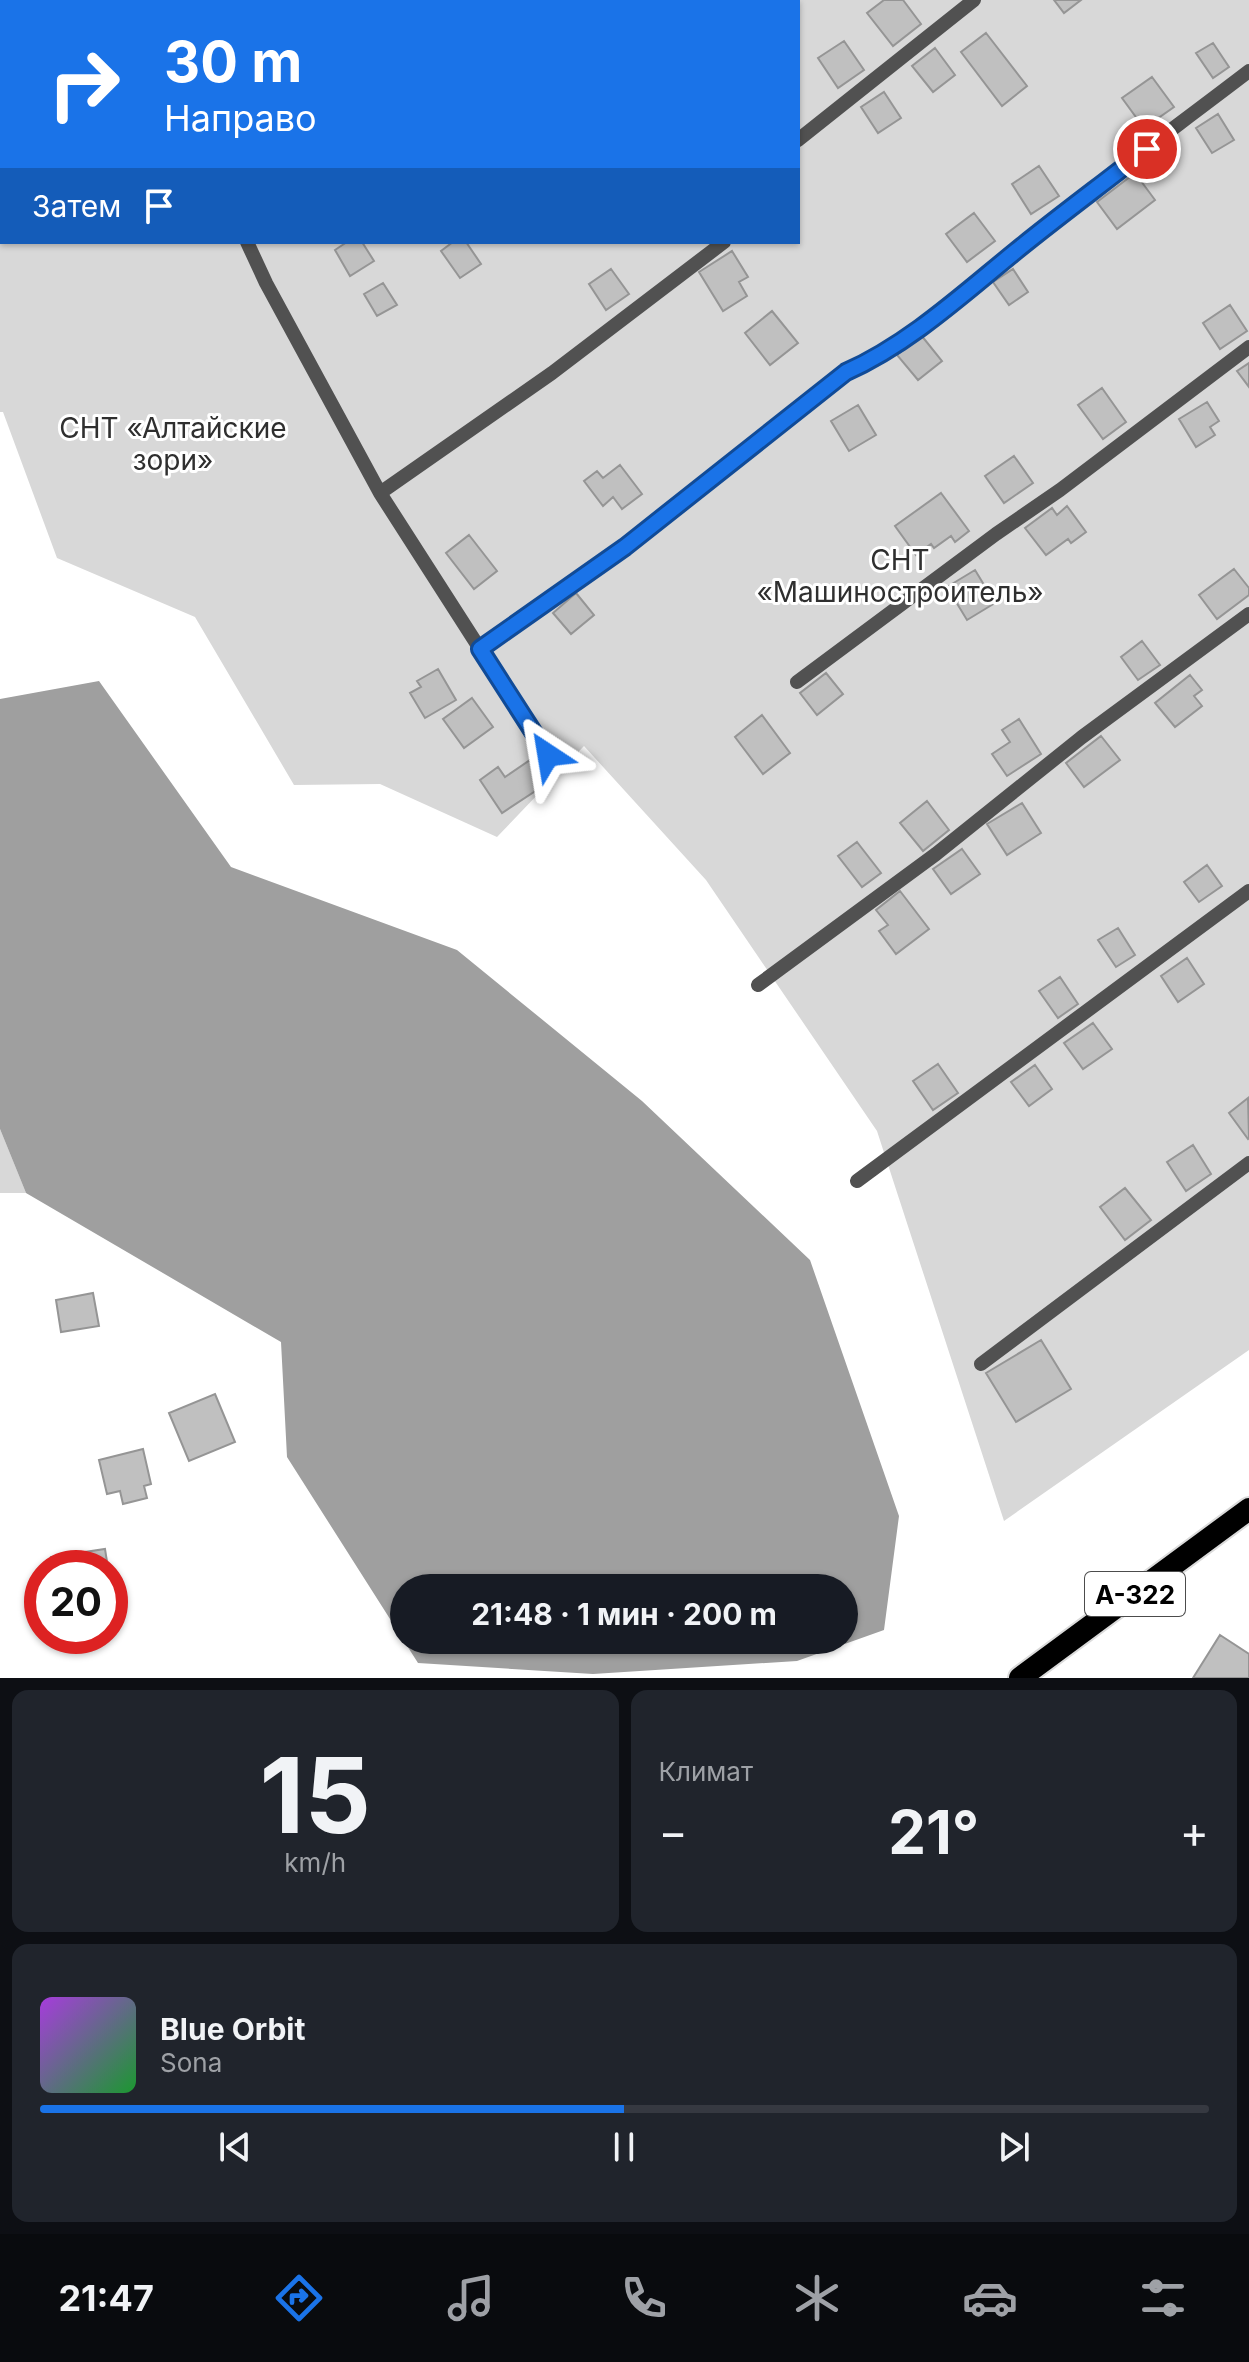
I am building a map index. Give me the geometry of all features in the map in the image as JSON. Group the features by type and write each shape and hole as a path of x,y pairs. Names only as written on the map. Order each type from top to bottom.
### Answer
{"highway":[{"name":"А-322","path":"1020,1678 1249,1509"}],"lane":[{"path":"800,138 974,0"},
{"path":"480,649 625,547 846,372 865,364 937,316 1033,237 1249,71"},
{"path":"248,244 380,493 548,755"},
{"path":"380,493 552,373 721,244"},
{"path":"797,682 1249,347"},
{"path":"758,985 936,854 1082,737 1249,614"},
{"path":"857,1181 1249,891"},
{"path":"981,1364 1249,1163"}],"green space":[{"name":"СНТ «Машиностроитель»","path":"800,0 1249,0 1249,1350 1004,1521 877,1131 706,880 584,746 497,837 380,784 294,785 195,617 57,558 3,412 0,412 0,244 800,244"},
{"path":"0,1129 26,1193 0,1193"}],"shaded area":[{"path":"99,681 231,867 457,950 642,1101 810,1260 899,1516 884,1630 858,1639 858,1574 390,1574 390,1619 287,1457 281,1342 26,1193 0,1129 0,699"},
{"path":"412,1654 817,1654 797,1661 593,1674 418,1663"}],"building":[{"path":"884,0 903,0 921,24 893,46 867,13"},
{"path":"1054,0 1081,0 1064,13"},
{"path":"986,33 1027,86 1002,106 961,52"},
{"path":"844,41 864,70 838,88 818,58"},
{"path":"1213,43 1229,67 1213,78 1196,53"},
{"path":"935,48 955,75 933,92 912,66"},
{"path":"1152,77 1174,107 1144,128 1122,98"},
{"path":"884,92 901,118 878,133 861,107"},
{"path":"1218,114 1234,140 1212,153 1196,128"},
{"path":"1039,166 1059,196 1031,214 1012,184"},
{"path":"1135,173 1155,200 1117,229 1097,202"},
{"path":"974,213 995,241 967,262 946,234"},
{"path":"344,244 363,244 374,261 350,276 335,250"},
{"path":"450,244 467,244 481,264 460,278 441,251"},
{"path":"732,251 748,277 739,282 747,296 723,311 699,272"},
{"path":"611,269 629,294 606,310 589,284"},
{"path":"1013,269 1028,292 1009,305 993,282"},
{"path":"383,283 397,305 377,316 364,294"},
{"path":"1230,305 1247,331 1220,349 1203,323"},
{"path":"772,311 798,343 770,365 745,333"},
{"path":"921,335 942,361 918,380 897,355"},
{"path":"1249,363 1249,387 1237,371"},
{"path":"1102,388 1126,422 1103,439 1078,405"},
{"path":"1207,402 1219,421 1210,427 1215,435 1196,447 1179,419"},
{"path":"858,405 876,435 849,451 831,421"},
{"path":"1014,456 1033,483 1004,503 985,476"},
{"path":"620,465 642,494 622,509 613,497 603,506 584,481 597,471 603,478"},
{"path":"941,493 969,531 955,542 951,536 934,548 931,544 916,555 895,526"},
{"path":"1067,506 1086,532 1071,543 1068,539 1046,555 1025,528 1052,508 1057,515"},
{"path":"469,535 497,571 474,589 446,553"},
{"path":"1234,569 1249,588 1249,595 1217,619 1199,595"},
{"path":"975,570 995,603 967,620 947,587"},
{"path":"576,593 594,615 571,634 553,613"},
{"path":"1142,641 1160,665 1138,680 1121,657"},
{"path":"438,669 456,700 425,718 410,693 421,687 417,681"},
{"path":"826,673 843,694 817,715 800,693"},
{"path":"1190,675 1202,690 1194,696 1202,706 1175,727 1155,703"},
{"path":"472,698 493,727 464,748 443,719"},
{"path":"762,715 790,753 763,774 735,737"},
{"path":"1019,719 1041,754 1007,776 992,754 1010,742 1002,730"},
{"path":"1101,736 1120,760 1084,787 1066,763"},
{"path":"530,760 546,784 502,813 480,780 498,767 505,777"},
{"path":"927,801 949,830 923,851 900,823"},
{"path":"1022,803 1041,833 1007,855 987,824"},
{"path":"857,842 881,873 862,887 838,856"},
{"path":"962,849 980,874 951,894 933,869"},
{"path":"1207,865 1222,886 1199,902 1184,882"},
{"path":"900,891 929,929 896,954 879,931 888,925 876,910"},
{"path":"1118,928 1135,955 1116,967 1098,940"},
{"path":"1187,958 1204,984 1178,1002 1161,976"},
{"path":"1060,977 1078,1004 1058,1018 1039,991"},
{"path":"1093,1023 1112,1049 1083,1069 1064,1043"},
{"path":"938,1064 958,1093 933,1110 913,1081"},
{"path":"1035,1065 1052,1089 1029,1106 1011,1082"},
{"path":"1248,1098 1249,1138 1248,1139 1229,1113"},
{"path":"1193,1145 1211,1174 1186,1191 1167,1162"},
{"path":"1125,1188 1151,1220 1125,1240 1100,1207"},
{"path":"93,1293 99,1326 61,1332 56,1300"},
{"path":"1041,1340 1071,1389 1016,1422 986,1373"},
{"path":"215,1394 235,1442 189,1461 169,1413"},
{"path":"143,1449 151,1484 144,1486 147,1498 123,1504 120,1491 107,1494 99,1460"},
{"path":"1220,1635 1249,1654 1249,1678 1193,1678"}],"route":[{"path":"548,755 480,649 625,547 846,372 865,364 937,316 1147,149"}],"park label":[{"name":"СНТ «Алтайские зори»","path":"173,444"}]}
